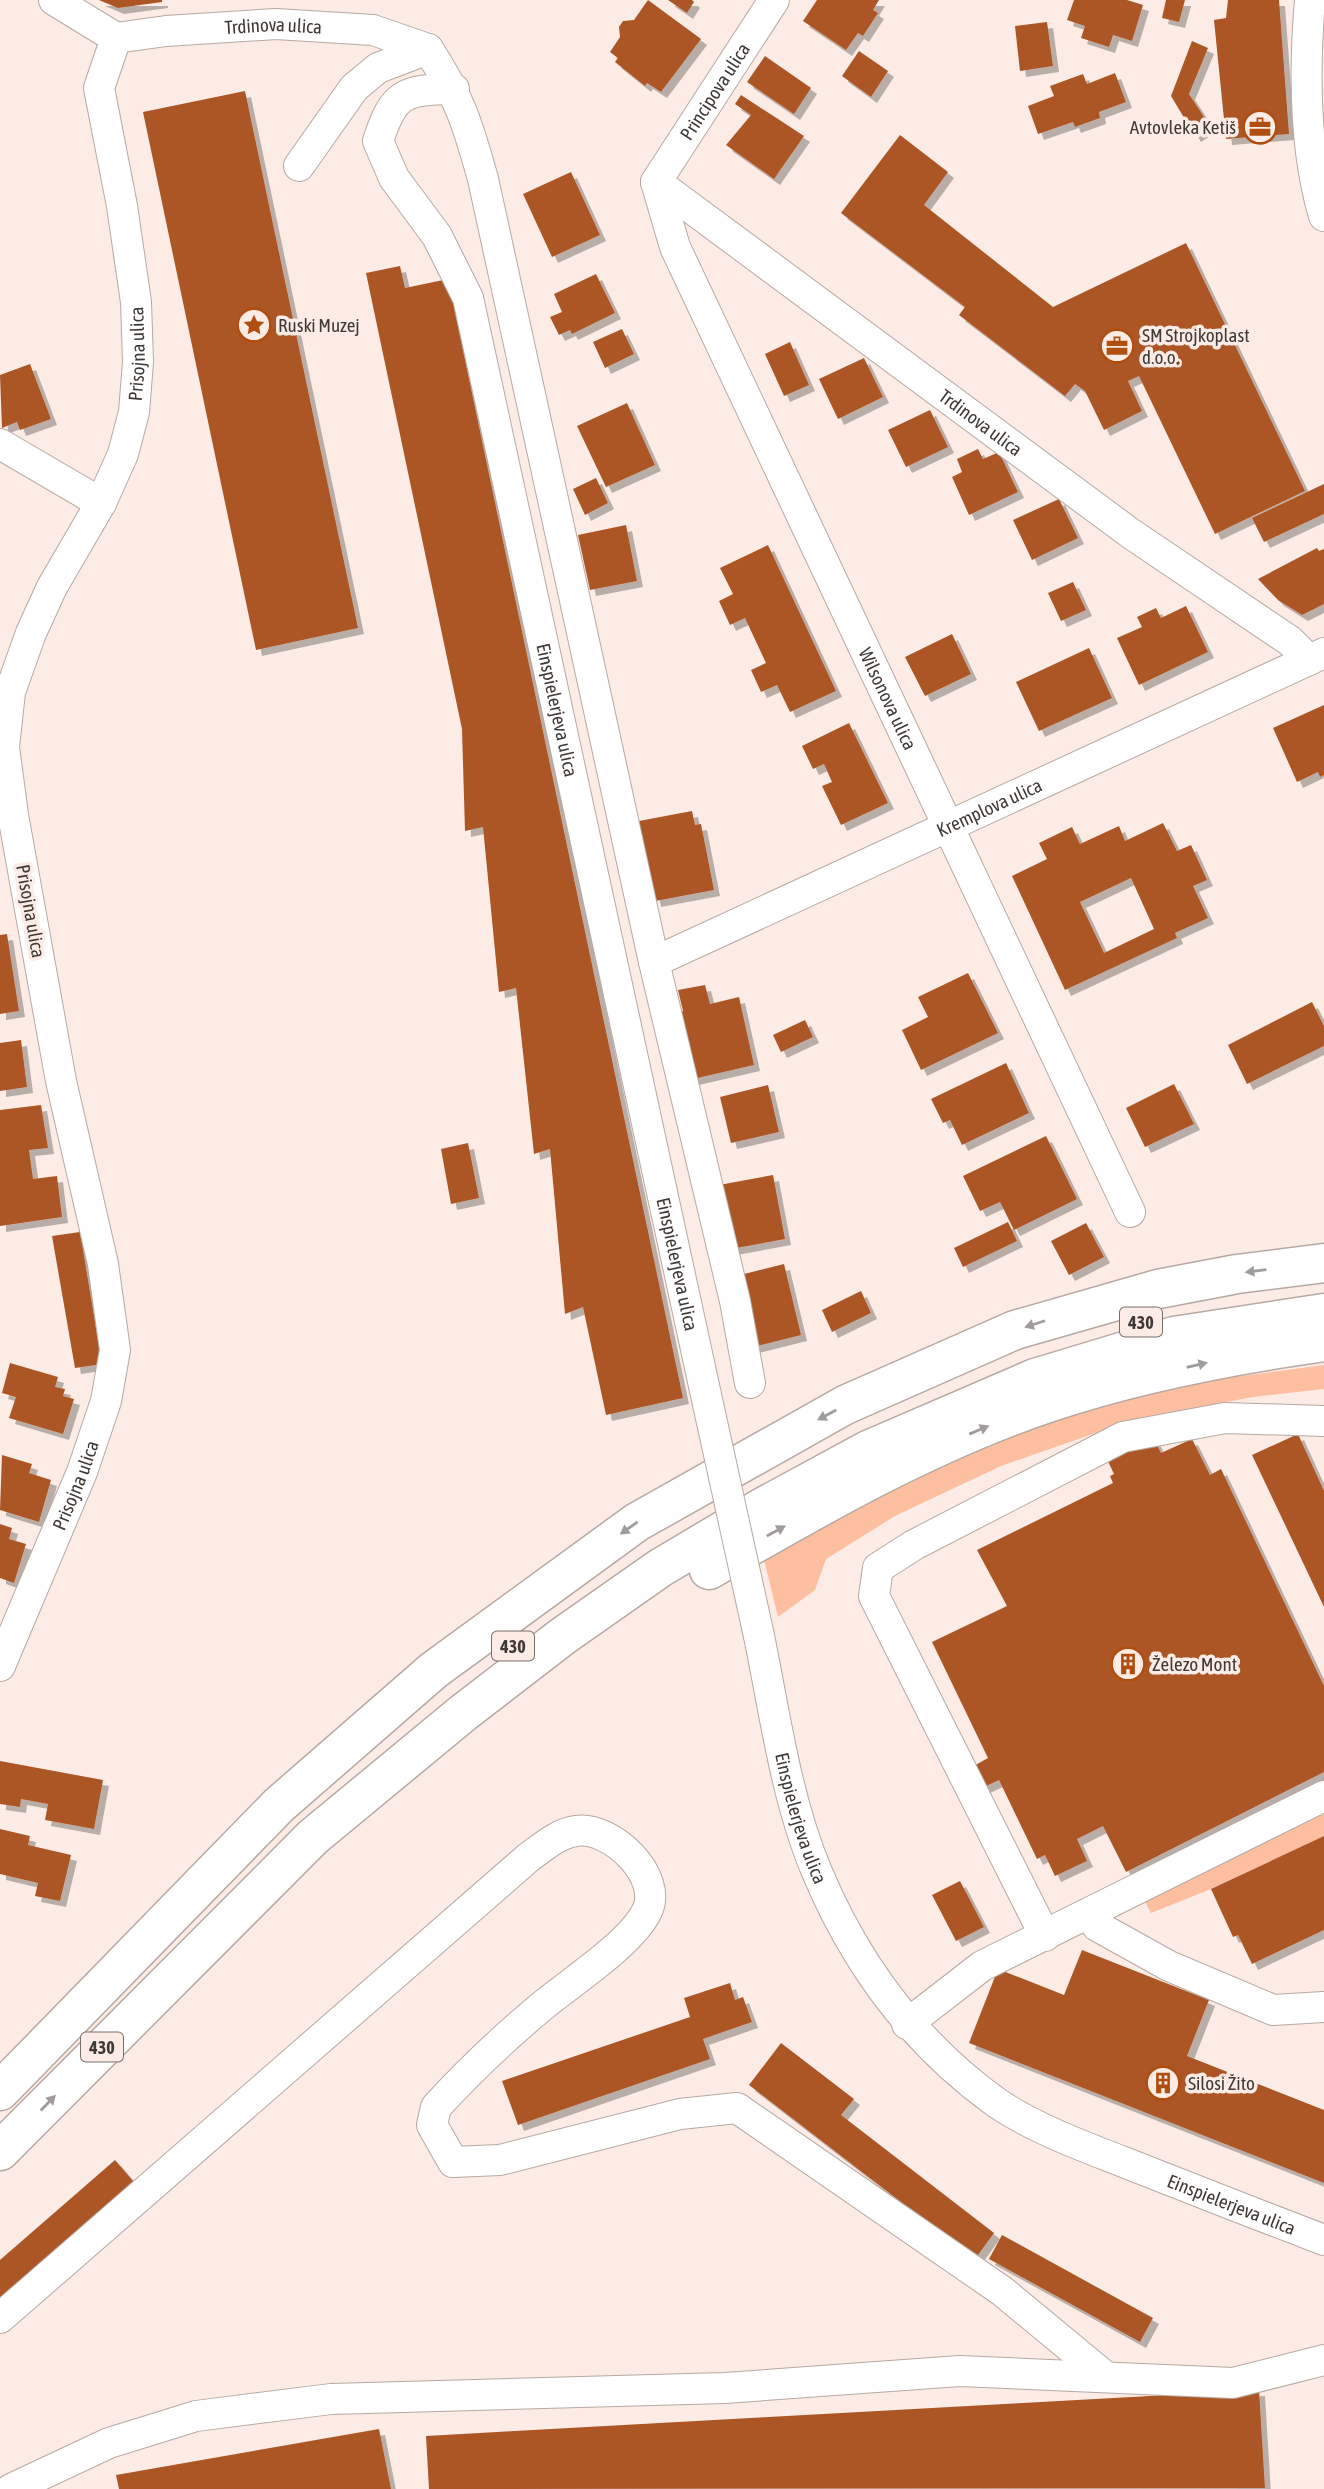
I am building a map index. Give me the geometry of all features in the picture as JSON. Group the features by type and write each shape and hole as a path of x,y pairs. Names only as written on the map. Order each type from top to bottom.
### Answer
{"highway":[{"path":"108,1981 299,1787 435,1670 637,1522 845,1405 1015,1330 1158,1289 1237,1274 1324,1263"},
{"name":"430","path":"0,2091 108,1981 447,1696 649,1548 750,1485 857,1430 1023,1358 1084,1337 1242,1299 1324,1288"},
{"name":"430","path":"0,2151 313,1837 463,1713 563,1636 660,1568 761,1508 869,1450 1035,1378 1174,1336 1324,1313"},
{"path":"206,1945 325,1856 476,1733 577,1657 670,1593 880,1474 1047,1403 1110,1385 1261,1351 1324,1342"}],"street":[{"path":"54,0 116,38"},
{"name":"Principova ulica","path":"656,182 774,0"},
{"path":"1310,0 1306,43 1309,122 1323,207"},
{"name":"Trdinova ulica","path":"116,38 166,31 276,24 373,30 428,49"},
{"name":"Prisojna ulica","path":"0,1666 82,1472 106,1401 115,1350 103,1264 61,1081 13,815 4,747 10,692 30,633 52,587 101,503 123,454 134,412 138,362 132,274 99,88 116,38"},
{"path":"299,166 354,88 378,68 428,49"},
{"name":"Einspielerjeva ulica","path":"428,49 454,89 483,178 654,961 735,1301 750,1383"},
{"name":"Einspielerjeva ulica","path":"454,89 415,90 389,109 379,141 394,178 436,236 468,298 797,1812 817,1871 851,1943 907,2024 947,2064 999,2105 1072,2142 1324,2240"},
{"name":"Trdinova ulica","path":"656,182 1130,534 1316,657"},
{"name":"Wilsonova ulica","path":"656,182 675,247 1130,1212"},
{"path":"0,444 101,503"},
{"name":"Kremplova ulica","path":"654,961 1316,657"},
{"path":"1045,1936 874,1596 878,1568 914,1545 1123,1437 1225,1418 1324,1421"},
{"path":"907,2024 982,1966 1324,1796"},
{"path":"0,2318 529,1857 555,1839 577,1830 606,1836 631,1852 648,1884 649,1907 636,1929 538,2009 436,2107 432,2125 453,2162 500,2160 680,2114 737,2108 1002,2291 1107,2377"},
{"path":"1090,1914 1097,1926 1169,1966 1273,2010 1324,2007"},
{"path":"11,2489 109,2443 196,2416 331,2399 725,2388 960,2371 1233,2383 1324,2360"}],"shaded area":[{"path":"1324,1365 1324,1389 1253,1397 1136,1419 1001,1466 895,1516 826,1559 815,1590 778,1617 763,1555 953,1452 1059,1416 1177,1385"},
{"path":"1324,1812 1324,1836 1211,1889 1151,1913 1143,1898"}],"building":[{"path":"99,0 162,0 162,2 118,8"},
{"path":"648,0 701,39 661,92 647,83 645,86 615,62 618,58 610,52 620,37 619,27 623,21 634,20"},
{"path":"668,0 692,0 694,2 687,13"},
{"path":"817,0 879,0 873,10 878,13 863,36 858,33 846,50 803,21"},
{"path":"1074,0 1127,0 1143,5 1132,41 1113,35 1109,47 1081,38 1085,26 1067,20"},
{"path":"1166,0 1185,0 1179,22 1162,18"},
{"path":"1228,0 1279,0 1289,134 1226,139 1214,20 1226,18"},
{"path":"1047,22 1053,66 1020,71 1015,26"},
{"path":"1192,41 1208,48 1189,94 1210,126 1195,136 1171,96"},
{"path":"859,51 888,71 871,97 842,76"},
{"path":"765,56 811,88 794,114 747,82"},
{"path":"1115,73 1126,102 1099,112 1100,118 1075,127 1073,122 1038,134 1028,106 1054,96 1050,86 1083,74 1087,84"},
{"path":"245,91 358,628 256,650 143,112"},
{"path":"741,95 804,136 774,179 726,145 751,115 735,104"},
{"name":"SM Strojkoplast d.o.o.","path":"900,135 948,172 924,205 1053,307 1186,243 1305,491 1215,534 1139,376 1128,381 1142,411 1104,430 1085,391 1075,384 1065,396 959,315 965,307 841,213"},
{"path":"571,172 600,235 552,257 523,194"},
{"path":"400,266 405,288 448,279 683,1398 606,1415 583,1307 565,1314 550,1149 534,1154 516,988 499,992 483,827 465,831 462,729 366,273"},
{"path":"596,274 615,313 572,334 570,330 559,335 550,317 562,312 554,294"},
{"path":"622,329 634,354 605,368 593,342"},
{"path":"790,342 809,385 784,396 765,354"},
{"path":"864,358 883,397 838,419 819,379"},
{"path":"30,364 51,419 20,430 17,422 2,428 0,375"},
{"path":"627,403 655,465 606,487 577,426"},
{"path":"930,410 948,447 906,467 888,430"},
{"path":"978,449 983,459 999,452 1018,492 969,515 952,477 962,472 957,459"},
{"path":"596,478 608,503 585,515 573,489"},
{"path":"1324,484 1324,514 1264,542 1252,518"},
{"path":"1059,499 1078,538 1032,560 1013,520"},
{"path":"626,525 637,581 590,590 578,535"},
{"path":"768,545 836,691 790,712 777,685 761,692 751,670 766,663 745,618 730,625 719,601 733,594 720,568"},
{"path":"1317,548 1319,551 1324,549 1324,604 1302,615 1278,600 1258,579"},
{"path":"1073,582 1086,610 1061,621 1048,593"},
{"path":"1186,606 1208,652 1139,685 1117,638 1142,627 1137,617 1156,608 1161,618"},
{"path":"952,634 971,674 925,696 905,657"},
{"path":"1089,648 1112,698 1039,731 1016,682"},
{"path":"1324,705 1324,775 1320,777 1318,772 1297,782 1273,728"},
{"path":"849,723 888,803 841,825 822,786 832,782 824,764 813,769 802,746"},
{"path":"692,811 695,825 701,824 714,890 655,901 639,821"},
{"path":"1163,823 1177,851 1191,845 1207,880 1193,886 1208,918 1175,933 1177,938 1065,990 1012,876 1047,859 1039,843 1072,827 1080,844 1119,826 1125,841","holes":["1131,878 1154,929 1104,953 1080,902"]},
{"path":"7,934 19,1011 0,1014 0,935"},
{"path":"968,973 998,1033 921,1070 902,1030 928,1017 918,997"},
{"path":"705,985 710,1004 739,997 754,1065 693,1079 678,1012 683,1011 678,990"},
{"path":"1312,1002 1324,1026 1324,1046 1247,1084 1228,1045"},
{"path":"805,1020 813,1037 781,1052 773,1035"},
{"path":"21,1040 27,1087 0,1091 0,1043"},
{"path":"1006,1063 1029,1113 962,1145 950,1120 943,1123 931,1099"},
{"path":"1174,1084 1194,1124 1145,1147 1126,1108"},
{"path":"768,1085 779,1132 731,1143 720,1097"},
{"path":"41,1105 48,1148 29,1150 33,1179 57,1176 62,1217 0,1226 0,1110"},
{"path":"1046,1136 1077,1199 1014,1230 1000,1202 980,1211 963,1176"},
{"path":"468,1143 479,1198 451,1204 441,1149"},
{"path":"773,1175 785,1239 731,1249 719,1185"},
{"path":"1008,1222 1017,1241 963,1267 954,1248"},
{"path":"1086,1223 1104,1257 1069,1275 1051,1241"},
{"path":"80,1232 102,1364 75,1368 52,1236"},
{"path":"784,1264 801,1335 753,1347 736,1276"},
{"path":"861,1291 871,1313 832,1332 822,1310"},
{"path":"10,1363 58,1377 55,1387 65,1389 63,1396 74,1399 63,1434 9,1418 16,1397 2,1393"},
{"path":"1298,1434 1324,1491 1324,1607 1252,1455"},
{"name":"Železo Mont","path":"1152,1435 1161,1453 1192,1439 1210,1475 1221,1469 1324,1686 1324,1772 1126,1872 1103,1826 1077,1839 1087,1861 1055,1876 1045,1855 1037,1859 999,1780 982,1788 972,1767 988,1758 932,1642 1007,1606 977,1550 1113,1483 1110,1476 1114,1474 1106,1457"},
{"path":"2,1455 32,1464 29,1473 51,1480 39,1522 0,1510"},
{"path":"0,1524 12,1528 9,1539 26,1544 14,1583 0,1578"},
{"path":"0,1761 103,1780 94,1829 45,1820 48,1804 21,1799 20,1807 0,1804"},
{"path":"0,1829 30,1836 28,1845 71,1855 60,1901 35,1896 38,1883 0,1874"},
{"path":"1324,1836 1324,1930 1252,1964 1238,1935 1233,1937 1211,1889"},
{"path":"960,1881 984,1927 956,1941 932,1895"},
{"name":"Silosi Žito","path":"1082,1950 1209,2000 1187,2056 1324,2110 1324,2183 969,2043 998,1969 1064,1995"},
{"path":"730,1983 735,2000 743,1997 752,2022 703,2039 710,2059 518,2125 502,2081 690,2017 684,1998"},
{"path":"781,2043 854,2099 841,2115 994,2233 975,2259 749,2085"},
{"path":"115,2160 139,2188 0,2309 0,2260"},
{"path":"1002,2235 1153,2318 1140,2342 989,2259"},
{"path":"1259,2390 1265,2488 429,2489 426,2436"},
{"path":"379,2429 391,2489 119,2489 116,2475"}],"place":[{"name":"Avtovleka Ketiš","path":"1260,127"},
{"name":"Ruski Muzej","path":"254,325"},
{"name":"SM Strojkoplast d.o.o.","path":"1117,346"},
{"name":"Železo Mont","path":"1128,1664"},
{"name":"Silosi Žito","path":"1163,2083"}]}
